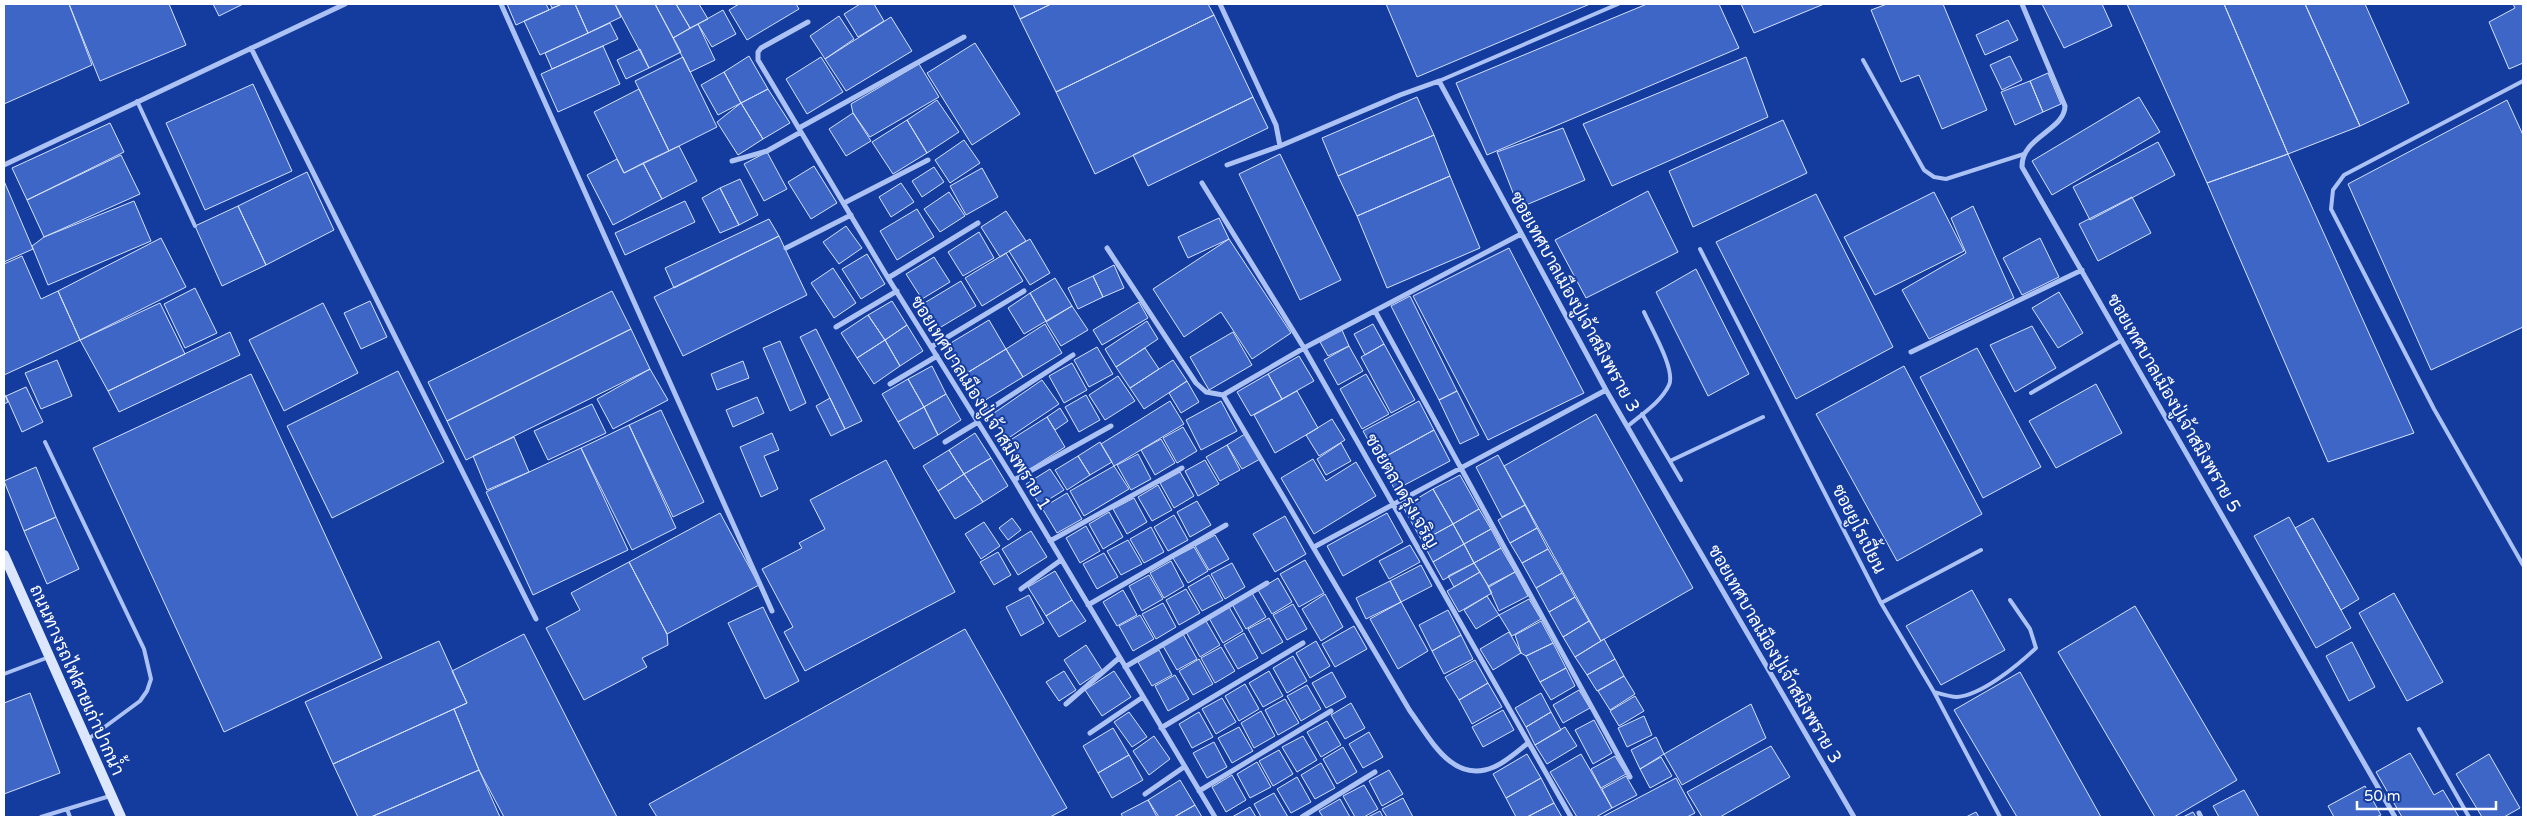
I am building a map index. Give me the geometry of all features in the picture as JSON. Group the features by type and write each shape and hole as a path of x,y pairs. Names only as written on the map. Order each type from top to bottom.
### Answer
{"main road":[{"name":"ถนนทางรถไฟสายเก่าปากน้ำ","path":"4,555 121,817"}],"street":[{"path":"4,165 345,4"},
{"path":"500,4 772,611"},
{"path":"1220,4 1276,125 1280,146"},
{"path":"2022,4 2065,106 2061,117 2024,154"},
{"name":"ซอยเทศบาลเมืองปู่เจ้าสมิงพราย 1","path":"808,22 761,48 757,55 888,278 1014,480 1215,817"},
{"path":"732,161 767,150 964,37"},
{"path":"250,48 536,619"},
{"path":"1227,165 1280,146 1400,95 1438,82"},
{"name":"ซอยเทศบาลเมืองปู่เจ้าสมิงพราย 3","path":"1438,82 1606,390 1854,817"},
{"name":"ซอยเทศบาลเมืองปู่เจ้าสมิงพราย 5","path":"2024,154 2022,167 2395,817"},
{"path":"844,203 928,160"},
{"name":"ซอยตลาดรุ่งเจริญ","path":"1202,183 1304,348 1572,817"},
{"path":"786,248 851,215"},
{"path":"888,278 978,223"},
{"path":"1107,248 1196,384 1206,392 1223,395 1304,348 1521,234"},
{"path":"1911,352 2082,270"},
{"path":"836,327 897,291"},
{"path":"931,346 1024,291"},
{"path":"1375,311 1630,777"},
{"path":"945,442 1073,355"},
{"path":"890,384 937,356"},
{"path":"1314,547 1606,390"},
{"path":"1223,395 1410,711 1445,760 1466,771 1481,771 1494,767 1528,743"},
{"path":"1014,480 1110,426"},
{"path":"1050,541 1182,468"},
{"path":"1088,605 1226,525"},
{"path":"1022,588 1061,560"},
{"path":"1125,667 1267,584"},
{"path":"1161,728 1303,644"},
{"path":"1066,704 1120,658"},
{"path":"1090,733 1143,697"},
{"path":"1199,791 1331,711"},
{"path":"1145,794 1184,767"},
{"path":"1302,817 1375,772"}],"lane":[{"path":"1438,82 1618,4"},
{"path":"1863,60 1924,170 1934,177 1946,179 2024,154"},
{"path":"2523,81 2344,175 2333,190 2331,209 2434,408 2523,565"},
{"path":"137,101 195,226"},
{"name":"ซอยยูโรเปี้ยน","path":"1700,249 1881,603 1934,692 2000,817"},
{"path":"1628,426 1658,401 1670,384 1670,369 1644,312"},
{"path":"2030,392 2122,340"},
{"path":"1642,414 1682,480"},
{"path":"1670,461 1763,417"},
{"path":"45,442 144,648 151,679 147,691 140,701 86,740"},
{"path":"1881,603 1981,550"},
{"path":"1934,692 1957,697 1980,689 2022,662 2036,648 2030,628 2010,600"},
{"path":"4,674 49,657"},
{"path":"2419,729 2469,817"},
{"path":"42,817 111,795"},
{"path":"67,809 70,817"}],"building":[{"path":"4,4 69,4 92,65 4,104"},
{"path":"69,4 169,4 186,45 100,81"},
{"path":"213,4 243,4 219,16"},
{"path":"507,4 546,4 549,10 516,25"},
{"path":"550,4 562,4 552,8"},
{"path":"562,4 575,4 588,33 540,55 524,21"},
{"path":"575,4 615,4 621,17 588,33"},
{"path":"615,4 655,4 681,52 649,68"},
{"path":"655,4 676,4 690,28 673,38"},
{"path":"676,4 699,4 708,19 690,28"},
{"path":"739,4 796,4 799,9 747,40 729,10"},
{"path":"860,4 874,4 884,21 858,37 844,14"},
{"path":"1013,4 1051,4 1020,19"},
{"path":"1051,4 1208,4 1214,15 1056,92 1020,19"},
{"path":"1386,4 1590,4 1417,77"},
{"path":"1647,4 1719,4 1739,48 1487,155 1456,83"},
{"path":"1741,4 1824,4 1754,33"},
{"path":"1887,4 1943,4 1987,110 1942,129 1919,75 1901,82 1871,10"},
{"path":"2042,4 2102,4 2112,26 2064,48"},
{"path":"2127,4 2224,4 2288,154 2207,183"},
{"path":"2224,4 2305,4 2360,126 2288,154"},
{"path":"2305,4 2365,4 2409,103 2360,126"},
{"path":"2513,4 2523,4 2523,63 2509,69 2489,22 2515,8"},
{"path":"723,10 736,34 712,47 698,24"},
{"path":"1214,15 1253,97 1095,174 1056,92"},
{"path":"839,16 854,39 825,59 810,36"},
{"path":"891,17 912,51 846,91 825,59"},
{"path":"2008,20 2018,40 1985,55 1976,35"},
{"path":"610,23 618,39 552,69 545,53"},
{"path":"698,24 715,60 690,72 673,38"},
{"path":"975,43 1020,114 972,145 927,73"},
{"path":"603,46 620,84 558,112 541,74"},
{"path":"640,49 649,68 626,79 617,60"},
{"path":"749,56 768,89 741,103 724,72"},
{"path":"2010,56 2022,80 2002,90 1990,65"},
{"path":"683,57 717,127 669,151 635,81"},
{"path":"821,57 843,92 807,114 786,79"},
{"path":"1746,57 1768,117 1612,186 1583,124"},
{"path":"919,64 939,97 870,137 853,113 851,104"},
{"path":"724,72 741,103 718,115 701,85"},
{"path":"2048,73 2061,104 2043,112 2030,81"},
{"path":"2030,81 2043,112 2015,125 2001,92"},
{"path":"253,84 292,171 205,210 166,123"},
{"path":"639,89 669,151 624,173 594,112"},
{"path":"768,89 790,123 763,139 741,103"},
{"path":"1253,97 1268,128 1148,186 1133,155"},
{"path":"1417,97 1434,135 1338,176 1322,138"},
{"path":"2139,97 2160,132 2052,195 2032,161"},
{"path":"937,100 959,132 927,153 907,120"},
{"path":"2507,100 2523,135 2523,327 2431,370 2348,184"},
{"path":"741,103 763,139 738,155 717,122"},
{"path":"853,113 871,141 846,156 829,129"},
{"path":"907,120 927,153 893,174 872,142"},
{"path":"1783,120 1807,173 1693,227 1669,171"},
{"path":"110,123 124,152 27,200 12,168"},
{"path":"1563,128 1585,180 1519,208 1497,152"},
{"path":"1434,135 1450,176 1357,216 1338,176"},
{"path":"964,140 980,163 950,183 935,160"},
{"path":"2158,142 2175,175 2090,220 2073,187"},
{"path":"679,146 697,181 662,199 643,163"},
{"path":"767,152 787,189 764,201 744,164"},
{"path":"1280,154 1341,280 1300,300 1239,174"},
{"path":"2288,154 2414,433 2328,462 2207,183"},
{"path":"121,155 140,194 44,237 27,200"},
{"path":"617,159 624,173 643,163 662,199 613,225 587,175"},
{"path":"814,166 837,203 811,219 788,182"},
{"path":"934,167 944,182 922,197 912,181"},
{"path":"982,168 998,197 966,215 950,186"},
{"path":"307,172 334,230 266,265 238,206"},
{"path":"1450,176 1480,248 1387,288 1357,216"},
{"path":"740,179 758,215 739,225 720,188"},
{"path":"4,181 33,249 4,262"},
{"path":"901,183 914,202 891,217 879,197"},
{"path":"720,188 739,225 720,233 702,198"},
{"path":"1648,191 1678,252 1586,298 1555,240"},
{"path":"949,192 965,216 940,232 924,209"},
{"path":"1934,192 1964,251 1875,295 1844,237"},
{"path":"1816,194 1893,347 1796,399 1716,242"},
{"path":"2132,197 2151,233 2098,261 2079,224"},
{"path":"134,201 151,241 48,285 32,246 44,237"},
{"path":"685,201 695,222 625,255 615,233"},
{"path":"238,206 266,265 222,286 195,226"},
{"path":"1973,206 2014,298 1929,339 1902,290 1966,253 1951,218"},
{"path":"917,209 934,237 897,260 880,231"},
{"path":"1006,211 1026,241 1000,257 981,227"},
{"path":"1219,218 1229,239 1188,258 1178,237"},
{"path":"769,219 779,236 674,288 665,268"},
{"path":"846,226 862,248 839,264 823,242"},
{"path":"979,232 994,258 963,276 948,252"},
{"path":"779,236 807,295 683,356 654,297"},
{"path":"161,238 186,287 80,340 58,291"},
{"path":"2040,238 2059,277 2022,295 2003,258"},
{"path":"1030,239 1050,273 1030,285 1009,251"},
{"path":"1229,239 1291,333 1252,359 1221,312 1184,337 1153,289"},
{"path":"1509,248 1584,393 1488,440 1413,296"},
{"path":"1006,253 1023,281 982,306 965,278"},
{"path":"867,254 885,284 861,299 842,269"},
{"path":"22,256 41,299 58,291 80,340 4,375 4,264"},
{"path":"934,257 950,282 922,299 906,274"},
{"path":"1114,265 1124,288 1103,297 1093,276"},
{"path":"833,268 856,303 834,318 811,283"},
{"path":"1696,269 1749,374 1708,396 1656,292"},
{"path":"1093,276 1103,297 1078,309 1068,288"},
{"path":"1055,278 1072,306 1046,321 1030,293"},
{"path":"961,281 976,306 936,330 921,305"},
{"path":"195,288 217,333 185,348 164,304"},
{"path":"612,291 631,329 447,421 428,382"},
{"path":"2059,292 2083,333 2058,348 2032,308"},
{"path":"1030,293 1046,321 1024,334 1008,308"},
{"path":"1410,296 1457,391 1439,400 1391,306"},
{"path":"370,301 387,337 361,349 344,313"},
{"path":"892,301 907,325 885,340 868,315"},
{"path":"1139,302 1148,318 1102,345 1093,330"},
{"path":"160,303 185,354 108,391 80,340"},
{"path":"323,303 358,373 284,411 249,340"},
{"path":"1072,306 1088,330 1061,346 1046,322"},
{"path":"868,315 885,340 857,358 841,333"},
{"path":"989,320 1006,349 962,376 944,347"},
{"path":"1147,321 1158,339 1116,367 1105,349"},
{"path":"1045,324 1062,353 1023,377 1006,349"},
{"path":"1373,324 1384,344 1365,355 1354,334"},
{"path":"907,325 923,351 900,366 885,340"},
{"path":"2032,326 2056,368 2015,392 1990,345"},
{"path":"631,329 650,369 466,460 447,421"},
{"path":"816,329 862,421 845,429 800,337"},
{"path":"1342,330 1349,346 1328,356 1320,342"},
{"path":"230,332 240,355 119,412 108,391"},
{"path":"1233,332 1252,365 1209,390 1190,357"},
{"path":"885,340 900,366 874,384 857,358"},
{"path":"780,341 806,403 790,411 763,348"},
{"path":"1384,344 1415,400 1391,413 1361,357"},
{"path":"1349,346 1363,371 1338,385 1324,360"},
{"path":"1097,347 1113,374 1089,387 1074,360"},
{"path":"1145,348 1159,369 1130,388 1116,367"},
{"path":"1977,348 2041,467 1983,498 1920,377"},
{"path":"1006,349 1023,377 979,404 962,376"},
{"path":"1299,356 1314,381 1282,399 1268,374"},
{"path":"57,360 72,396 41,409 25,373"},
{"path":"1173,360 1187,381 1144,409 1130,388"},
{"path":"743,361 749,378 717,390 711,374"},
{"path":"1072,363 1087,390 1064,403 1049,376"},
{"path":"932,366 946,394 924,407 908,379"},
{"path":"1904,366 1982,514 1897,561 1816,414"},
{"path":"650,369 668,400 613,429 597,399"},
{"path":"398,371 444,462 332,518 287,426"},
{"path":"251,374 382,658 224,732 93,448"},
{"path":"1268,374 1282,399 1251,416 1237,392"},
{"path":"1366,374 1389,414 1362,429 1340,389"},
{"path":"1118,376 1135,401 1105,420 1089,395"},
{"path":"908,379 924,407 898,422 882,394"},
{"path":"1042,380 1059,404 1007,439 991,415"},
{"path":"1187,381 1199,402 1181,413 1169,393"},
{"path":"2096,384 2122,433 2056,468 2029,421"},
{"path":"26,387 43,422 22,432 6,396"},
{"path":"1297,391 1318,428 1275,453 1254,415"},
{"path":"1457,391 1479,435 1460,444 1439,400"},
{"path":"4,393 8,402 4,404"},
{"path":"946,394 961,420 938,435 924,407"},
{"path":"1086,395 1100,420 1079,432 1065,407"},
{"path":"757,397 764,413 733,427 726,410"},
{"path":"830,398 845,429 831,436 816,406"},
{"path":"1170,401 1184,424 1114,466 1101,444"},
{"path":"1221,401 1237,431 1201,450 1186,420"},
{"path":"1419,401 1434,430 1379,460 1363,431"},
{"path":"592,404 606,433 548,460 534,431"},
{"path":"924,407 938,435 914,449 898,422"},
{"path":"1060,408 1068,421 1055,430 1047,417"},
{"path":"661,410 704,502 673,517 629,425"},
{"path":"1596,414 1693,588 1601,641 1504,466"},
{"path":"1047,417 1065,447 1022,474 1004,444"},
{"path":"1332,419 1345,440 1319,456 1306,435"},
{"path":"629,425 676,528 632,550 581,448"},
{"path":"1183,427 1197,451 1177,463 1163,438"},
{"path":"1434,430 1450,461 1395,490 1379,460"},
{"path":"772,433 779,450 764,456 778,489 761,497 740,447"},
{"path":"975,433 991,458 964,474 949,450"},
{"path":"1245,434 1260,459 1242,469 1227,445"},
{"path":"514,437 529,472 487,490 473,456"},
{"path":"1161,439 1175,463 1155,475 1141,450"},
{"path":"1100,442 1112,462 1090,475 1078,456"},
{"path":"1341,443 1351,461 1326,475 1317,459"},
{"path":"1227,445 1240,470 1220,481 1206,457"},
{"path":"581,448 628,550 533,595 486,492"},
{"path":"949,450 964,474 938,491 923,466"},
{"path":"1138,454 1151,479 1131,490 1117,465"},
{"path":"1498,455 1525,505 1502,517 1476,467"},
{"path":"1078,456 1090,475 1067,490 1055,470"},
{"path":"991,458 1008,486 983,502 964,474"},
{"path":"1313,459 1326,481 1356,462 1376,496 1314,534 1281,478"},
{"path":"886,460 955,592 805,671 784,632 793,627 762,569 802,548 799,543 825,529 810,500"},
{"path":"1205,460 1219,484 1198,496 1185,471"},
{"path":"1114,466 1129,489 1084,516 1070,491"},
{"path":"36,467 56,517 24,531 4,481"},
{"path":"1050,469 1064,490 1040,505 1026,484"},
{"path":"1180,472 1194,496 1174,508 1160,483"},
{"path":"964,474 983,502 955,519 938,491"},
{"path":"1460,475 1479,509 1453,524 1433,489"},
{"path":"1158,485 1172,510 1152,521 1138,497"},
{"path":"1433,489 1453,524 1422,541 1403,507"},
{"path":"1067,493 1082,519 1057,533 1042,508"},
{"path":"1134,498 1147,522 1127,534 1113,509"},
{"path":"1197,501 1211,525 1190,537 1177,512"},
{"path":"1525,505 1537,528 1510,543 1498,520"},
{"path":"1479,509 1491,529 1464,544 1453,524"},
{"path":"1109,512 1123,537 1103,549 1089,524"},
{"path":"720,513 759,585 667,634 629,562"},
{"path":"1387,513 1403,542 1343,576 1327,546"},
{"path":"1174,515 1188,540 1168,551 1154,527"},
{"path":"1285,516 1306,554 1275,572 1253,534"},
{"path":"56,517 79,569 47,584 24,531"},
{"path":"2289,517 2351,628 2316,648 2254,536"},
{"path":"1012,518 1021,530 1008,540 999,528"},
{"path":"2313,518 2359,599 2341,610 2295,528"},
{"path":"984,522 1000,546 981,559 965,534"},
{"path":"1453,524 1464,544 1433,562 1422,541"},
{"path":"1086,526 1100,551 1080,563 1066,538"},
{"path":"1151,527 1164,552 1144,563 1130,539"},
{"path":"1537,528 1548,549 1522,563 1510,543"},
{"path":"1491,529 1501,548 1474,563 1464,544"},
{"path":"1031,531 1047,557 1018,575 1002,549"},
{"path":"1215,535 1229,559 1209,570 1195,546"},
{"path":"1128,540 1142,564 1121,575 1107,551"},
{"path":"1464,544 1474,563 1443,580 1433,562"},
{"path":"1410,545 1420,562 1389,579 1379,561"},
{"path":"1194,547 1208,571 1188,583 1173,558"},
{"path":"1501,548 1515,572 1489,587 1474,563"},
{"path":"1548,549 1562,573 1536,588 1522,563"},
{"path":"998,552 1011,575 994,585 980,562"},
{"path":"1104,553 1118,577 1097,589 1083,564"},
{"path":"1305,560 1324,593 1299,607 1280,574"},
{"path":"1171,561 1184,586 1164,598 1150,573"},
{"path":"629,562 667,634 668,645 642,658 647,667 584,700 546,628 580,610 571,593"},
{"path":"1232,563 1245,587 1225,599 1211,574"},
{"path":"1474,563 1480,572 1454,587 1448,576"},
{"path":"1421,565 1432,586 1401,602 1390,581"},
{"path":"1055,571 1072,600 1046,616 1028,587"},
{"path":"1480,572 1492,593 1459,612 1447,591"},
{"path":"1515,572 1528,596 1499,611 1488,586"},
{"path":"1562,573 1575,597 1549,612 1536,588"},
{"path":"1149,575 1163,599 1142,611 1129,586"},
{"path":"1209,575 1223,600 1202,611 1188,587"},
{"path":"1278,578 1292,602 1272,614 1258,590"},
{"path":"1390,581 1401,602 1366,619 1356,598"},
{"path":"1186,589 1200,613 1179,625 1166,600"},
{"path":"1123,590 1137,615 1117,626 1103,602"},
{"path":"1972,590 2005,650 1941,685 1906,626"},
{"path":"1252,593 1266,617 1246,629 1232,604"},
{"path":"2394,593 2443,682 2407,701 2359,613"},
{"path":"1325,594 1343,627 1321,641 1302,609"},
{"path":"1029,595 1044,623 1021,636 1006,607"},
{"path":"1487,596 1499,615 1476,629 1464,610"},
{"path":"1575,597 1589,621 1563,637 1549,612"},
{"path":"1529,599 1541,619 1512,636 1499,615"},
{"path":"1072,600 1086,621 1059,637 1046,616"},
{"path":"1401,602 1428,651 1398,669 1370,619"},
{"path":"1163,603 1176,627 1156,639 1142,614"},
{"path":"1293,604 1307,629 1287,640 1273,615"},
{"path":"2135,606 2237,780 2174,817 2155,817 2058,652"},
{"path":"763,607 799,681 765,699 728,623"},
{"path":"1229,607 1243,631 1223,643 1209,618"},
{"path":"1448,610 1461,635 1432,651 1419,625"},
{"path":"1140,615 1154,639 1133,651 1119,626"},
{"path":"1269,618 1283,642 1262,654 1248,629"},
{"path":"1206,621 1220,645 1200,657 1186,632"},
{"path":"1541,621 1553,643 1526,656 1521,653 1515,635"},
{"path":"1589,621 1601,641 1575,657 1563,637"},
{"path":"1354,626 1367,649 1335,667 1322,644"},
{"path":"965,629 1067,808 1050,817 657,817 649,804"},
{"path":"1509,632 1521,653 1493,670 1480,649"},
{"path":"1244,633 1258,658 1238,669 1224,645"},
{"path":"524,634 617,817 504,817 479,770 454,709 467,703 452,671"},
{"path":"1183,634 1197,659 1177,670 1163,646"},
{"path":"1461,635 1473,659 1444,674 1432,651"},
{"path":"1604,639 1615,659 1587,675 1575,657"},
{"path":"439,641 467,703 333,764 305,702"},
{"path":"1316,641 1330,666 1310,678 1296,653"},
{"path":"2352,642 2375,687 2349,701 2326,656"},
{"path":"1553,643 1566,668 1540,682 1526,656"},
{"path":"1086,645 1102,670 1080,685 1064,660"},
{"path":"1221,647 1235,671 1215,683 1201,658"},
{"path":"1159,650 1172,675 1152,686 1138,662"},
{"path":"1293,656 1307,681 1287,693 1273,668"},
{"path":"1199,659 1213,684 1193,695 1179,671"},
{"path":"1615,659 1624,676 1597,691 1587,675"},
{"path":"1475,660 1488,683 1459,700 1445,677"},
{"path":"1566,668 1575,686 1551,700 1540,682"},
{"path":"1064,671 1076,690 1059,701 1046,682"},
{"path":"1114,671 1131,697 1102,716 1085,690"},
{"path":"1269,671 1283,696 1263,707 1249,683"},
{"path":"1332,672 1346,697 1326,708 1312,683"},
{"path":"2020,672 2101,817 2017,817 1954,710"},
{"path":"1175,675 1189,699 1168,711 1155,686"},
{"path":"1624,676 1635,694 1610,710 1598,691"},
{"path":"1488,683 1502,707 1472,724 1459,700"},
{"path":"1245,684 1259,709 1239,721 1225,696"},
{"path":"1307,685 1321,709 1301,721 1287,696"},
{"path":"1579,690 1590,708 1563,723 1553,705"},
{"path":"30,693 60,773 4,794 4,703"},
{"path":"1541,693 1551,712 1526,727 1515,708"},
{"path":"1635,696 1644,711 1619,726 1610,711"},
{"path":"1222,698 1236,722 1216,734 1202,709"},
{"path":"1285,699 1299,723 1278,735 1265,710"},
{"path":"1351,703 1365,728 1345,739 1331,715"},
{"path":"1751,704 1766,738 1682,785 1664,754"},
{"path":"454,709 479,770 371,817 358,817 333,764"},
{"path":"1503,710 1514,730 1483,747 1472,727"},
{"path":"1261,711 1275,736 1254,748 1241,723"},
{"path":"1129,712 1147,737 1132,747 1114,722"},
{"path":"1199,712 1213,737 1192,748 1179,724"},
{"path":"1551,712 1561,730 1535,745 1526,727"},
{"path":"1644,716 1652,735 1627,747 1618,728"},
{"path":"1594,720 1612,753 1593,764 1575,730"},
{"path":"1327,721 1341,745 1321,757 1307,732"},
{"path":"1239,727 1253,751 1232,763 1218,738"},
{"path":"1565,727 1577,746 1547,764 1535,745"},
{"path":"1113,728 1129,755 1098,773 1083,746"},
{"path":"1369,732 1383,757 1363,768 1349,744"},
{"path":"1154,736 1170,759 1149,775 1133,751"},
{"path":"1303,736 1317,760 1297,772 1282,747"},
{"path":"1656,737 1664,754 1640,769 1631,750"},
{"path":"1214,742 1227,767 1207,778 1193,753"},
{"path":"1771,746 1790,777 1720,817 1702,817 1687,792"},
{"path":"1343,747 1357,772 1337,784 1323,759"},
{"path":"1279,750 1293,774 1273,786 1259,761"},
{"path":"2410,753 2434,795 2443,790 2459,817 2402,817 2376,772"},
{"path":"1527,754 1541,778 1506,798 1493,774"},
{"path":"1581,754 1612,808 1596,817 1577,817 1550,772"},
{"path":"2489,754 2520,808 2504,817 2482,817 2456,774"},
{"path":"1129,755 1143,780 1112,798 1098,773"},
{"path":"1615,756 1626,774 1601,788 1591,769"},
{"path":"1661,757 1672,776 1650,788 1640,769"},
{"path":"1257,762 1271,787 1250,798 1237,774"},
{"path":"1321,763 1335,788 1315,799 1301,775"},
{"path":"479,770 500,817 371,817"},
{"path":"1389,770 1403,794 1382,806 1369,781"},
{"path":"1232,775 1246,800 1226,812 1212,787"},
{"path":"1626,776 1637,795 1612,808 1602,789"},
{"path":"1297,777 1311,802 1291,813 1277,789"},
{"path":"1541,778 1554,803 1527,817 1516,817 1506,798"},
{"path":"1676,778 1695,813 1687,817 1602,817"},
{"path":"1180,780 1195,805 1174,817 1159,817 1148,800"},
{"path":"1364,785 1378,809 1364,817 1355,817 1343,796"},
{"path":"2365,786 2381,815 2376,817 2334,817 2328,806"},
{"path":"2244,790 2259,817 2219,817 2213,806"},
{"path":"1274,793 1288,817 1261,817 1254,804"},
{"path":"1403,798 1413,817 1387,817 1382,809"},
{"path":"1340,799 1350,817 1323,817 1319,811"},
{"path":"1148,800 1157,817 1123,817 1121,814"},
{"path":"1554,803 1562,817 1527,817"},
{"path":"1195,805 1202,817 1174,817"},
{"path":"1250,807 1256,817 1232,817"},
{"path":"1380,811 1383,817 1368,817"},
{"path":"1976,812 1979,817 1966,817"},
{"path":"2193,812 2196,817 2183,817"}]}
